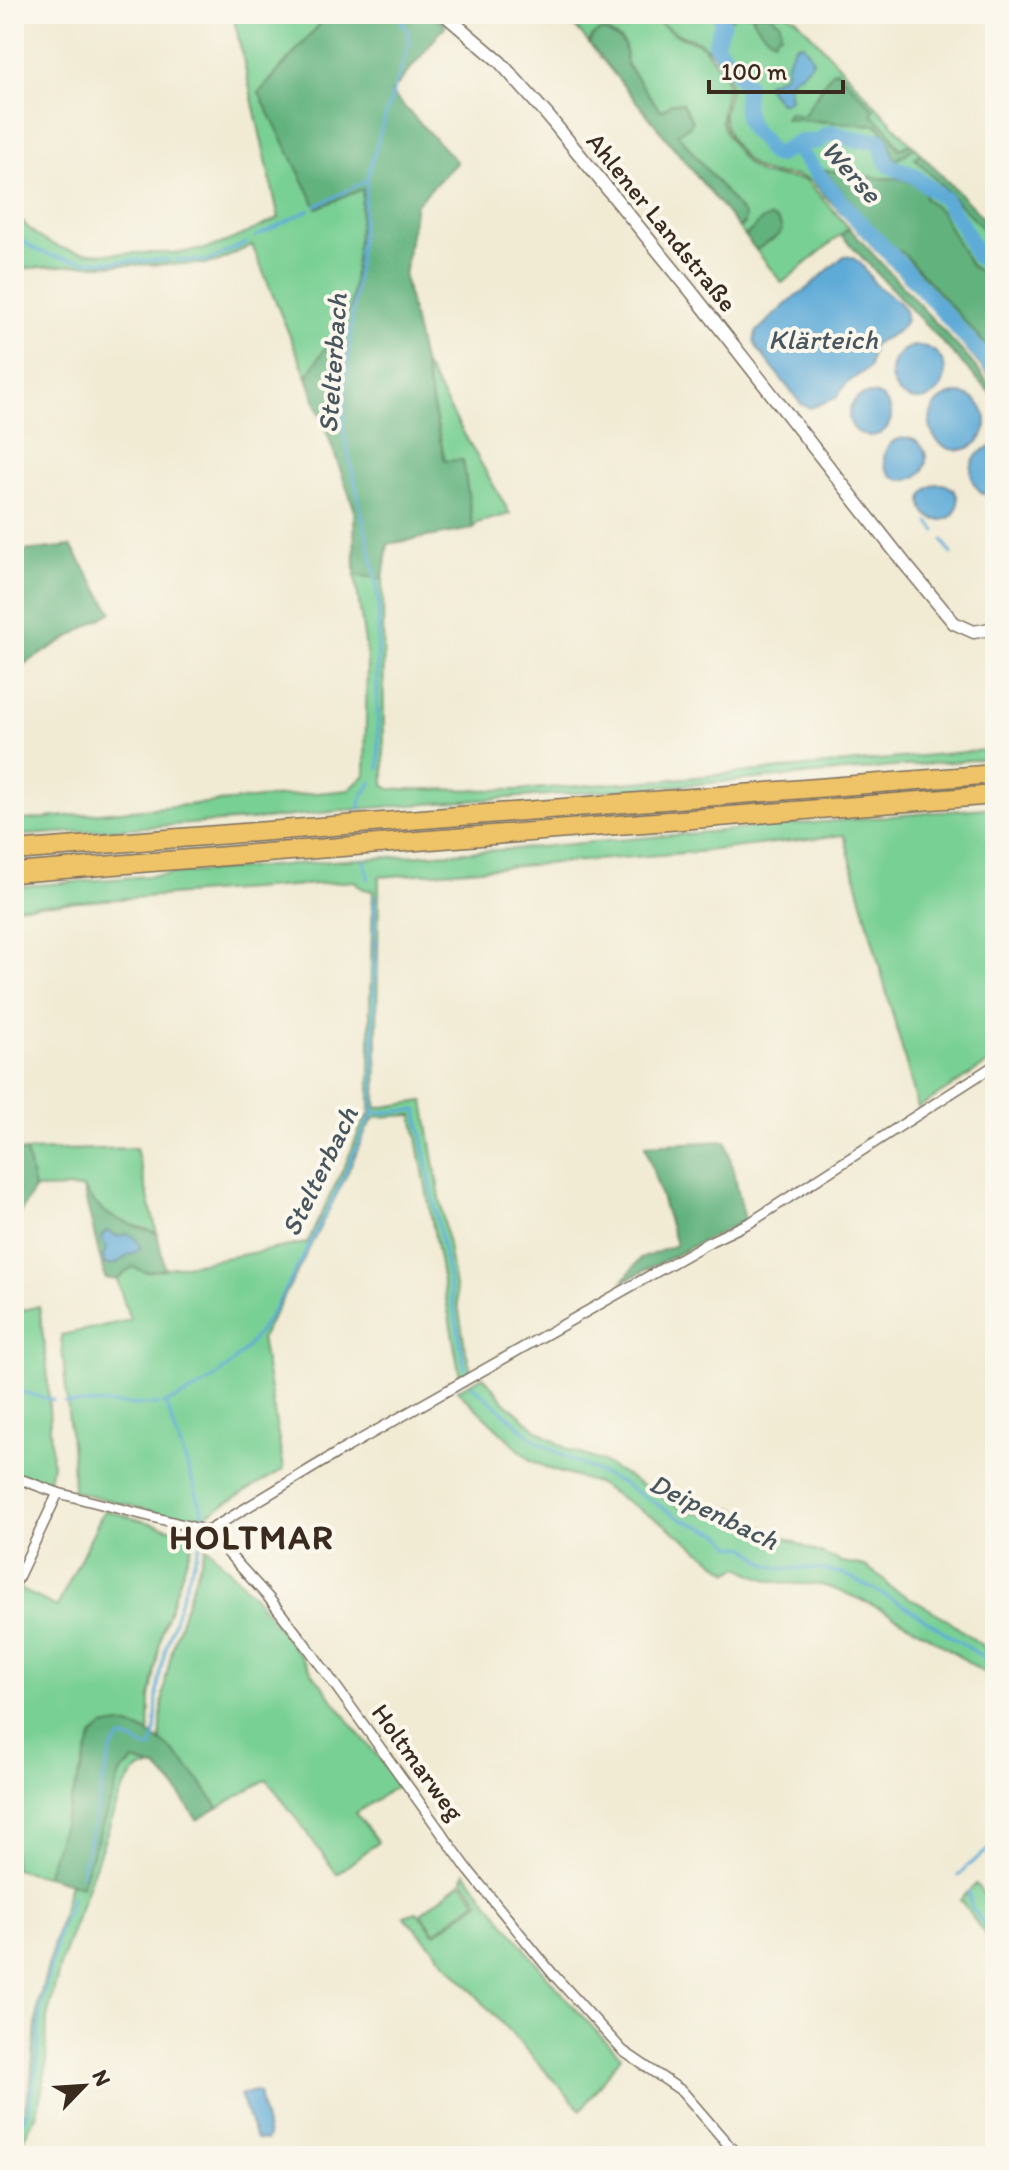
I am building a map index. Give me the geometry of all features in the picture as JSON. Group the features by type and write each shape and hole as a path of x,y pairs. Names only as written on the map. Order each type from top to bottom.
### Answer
{"highway":[{"path":"14,851 995,774"},
{"path":"14,873 995,795"}],"street":[{"name":"Ahlener Landstraße","path":"444,14 500,62 548,116 954,623 974,632 995,628"},
{"path":"14,1477 58,1493 208,1531 711,1241 751,1222 995,1065"},
{"path":"14,1586 58,1493"},
{"name":"Holtmarweg","path":"208,1531 268,1597 309,1649 469,1871 552,1973 623,2051 682,2091 738,2156"}],"green space":[{"path":"233,14 329,14 259,93 364,189 351,306 307,377 252,245 206,264 14,269 14,210 39,237 53,245 67,250 100,253 170,253 204,249 279,218"},
{"path":"329,14 432,14 446,25 391,93 457,162 416,204 404,276 445,461 463,460 473,529 388,544 383,579 355,575 354,508 307,377 351,306 363,189 317,208 259,93"},
{"path":"564,14 645,14 680,37 704,47 726,79 722,122 739,155 763,175 806,180 849,228 782,283 756,250 779,235 762,220 745,236 739,228 744,224 676,132 690,126 690,116 682,104 660,110 627,65 622,41 606,31 593,35 589,43"},
{"path":"649,14 730,14 732,20 733,14 752,14 753,19 775,39 780,22 769,14 787,14 796,18 911,144 900,149 887,128 832,72 804,115 795,120 877,125 890,140 897,160 915,147 920,153 916,159 995,241 995,282 970,265 941,212 902,179 825,170 873,228 897,251 902,252 995,355 995,383 935,312 811,181 797,176 767,173 742,156 724,121 729,82 720,64 700,42 676,33"},
{"path":"752,14 769,14 780,22 781,34 774,40 770,38"},
{"path":"600,31 622,42 627,65 660,110 671,103 682,103 692,121 690,126 677,133 744,215 745,220 739,228 589,43 593,35"},
{"path":"837,70 874,109 872,115 887,128 899,149 911,144 915,147 896,160 886,135 877,125 785,119 789,112 804,115 832,72"},
{"path":"920,153 995,230 995,241 915,158"},
{"path":"824,170 903,179 924,192 925,198 941,212 970,265 995,282 995,355 902,252 897,251 873,228"},
{"path":"770,217 778,221 782,230 756,250 745,236 762,220"},
{"path":"849,228 968,358 994,390 995,398 841,235"},
{"path":"424,364 510,514 477,523 473,529 463,460 445,461"},
{"path":"71,546 112,612 14,670 14,552"},
{"path":"355,575 383,579 384,785 390,789 519,790 664,780 995,749 995,758 263,819 14,836 14,821 349,790 365,775 367,657"},
{"path":"995,807 995,1059 918,1108 844,835 697,852 379,877 376,1108 424,1101 471,1370 460,1377 413,1115 375,1117 261,1338 284,1469 194,1522 73,1491 61,1335 130,1320 117,1280 132,1267 147,1272 307,1243 370,1113 373,891 355,881 14,907 14,887 514,849"},
{"path":"726,1141 745,1220 622,1282 640,1259 676,1245 645,1145"},
{"path":"136,1148 157,1233 106,1213 83,1188 34,1189 26,1151"},
{"path":"26,1151 34,1189 14,1223 14,1152"},
{"path":"83,1188 106,1213 157,1233 165,1269 146,1272 132,1267 117,1280 105,1278"},
{"path":"14,1298 20,1311 39,1306 47,1367 52,1466 48,1485 14,1474"},
{"path":"483,1376 505,1402 537,1430 569,1450 601,1461 688,1512 703,1514 733,1508 763,1527 805,1547 842,1562 865,1566 890,1587 942,1616 995,1655 995,1680 915,1628 851,1595 821,1585 768,1580 740,1567 729,1572 664,1524 596,1483 530,1460 457,1390"},
{"path":"104,1510 195,1535 162,1632 150,1698 149,1735 140,1729 93,1735 46,1876 14,1869 14,1601 20,1589 57,1607"},
{"path":"206,1546 255,1597 400,1784 356,1813 378,1842 337,1874 267,1779 218,1808 202,1783 161,1743 168,1667"},
{"path":"120,1724 139,1729 162,1742 194,1773 218,1808 197,1820 174,1786 157,1768 134,1761 121,1772 81,1886 46,1876 93,1735 103,1727"},
{"path":"135,1761 157,1768 139,1770 121,1793 61,1962 47,2018 46,2069 37,2113 14,2156 14,2128 25,2108 31,2079 38,2004 70,1883 81,1885 121,1772"},
{"path":"465,1872 559,1990 621,2056 581,2110 404,1916 417,1912 435,1934 480,1901 463,1879"},
{"path":"462,1882 477,1901 435,1932 421,1913"},
{"path":"976,1884 995,1909 995,1948 960,1900"}],"water":[{"path":"797,44 803,44 813,61 801,74 792,78 788,87 790,99 780,103 767,83 783,76"},
{"name":"Klärteich","path":"844,256 862,265 876,285 899,303 905,312 905,322 898,331 873,345 869,368 847,383 836,398 810,408 801,404 757,348 754,341 756,332"},
{"path":"918,346 937,354 945,373 937,392 918,400 899,392 891,373 899,354"},
{"path":"870,394 885,400 891,415 885,430 870,436 855,430 849,415 855,400"},
{"path":"958,394 977,403 986,422 977,441 958,450 939,441 930,422 939,403"},
{"path":"905,438 920,444 926,459 920,474 905,480 890,474 884,459 890,444"},
{"path":"995,445 995,499 977,488 971,472 977,456"},
{"path":"940,484 953,489 958,502 953,515 940,520 927,515 922,502 927,489"},
{"path":"106,1231 119,1237 126,1234 133,1236 140,1246 138,1251 116,1264 105,1265 103,1257 106,1248 101,1238"},
{"path":"254,2091 259,2093 268,2137 266,2140 256,2139 240,2095"}],"waterway":[{"name":"Stelterbach","path":"379,769 379,603 343,429 367,180 410,42 408,31 397,14"},
{"name":"Werse","path":"719,14 723,22 715,44 747,85 745,103 752,130 772,154 778,155 793,145 995,370"},
{"path":"793,145 818,142 827,134 835,133 853,140 880,140 890,166 913,175 944,199 962,225 977,256 995,266"},
{"path":"316,206 366,181"},
{"path":"255,237 309,210"},
{"path":"14,233 28,245 65,259 108,262 169,260"},
{"path":"176,260 208,261 246,243"},
{"path":"929,522 936,531"},
{"path":"943,540 951,554"},
{"name":"Stelterbach","path":"359,809 362,797 372,782"},
{"name":"Stelterbach","path":"364,860 369,879"},
{"name":"Stelterbach","path":"163,1404 212,1380 231,1364 263,1326 328,1209 373,1113 375,895"},
{"name":"Deipenbach","path":"373,1113 417,1110 465,1368"},
{"name":"Deipenbach","path":"472,1385 535,1440 567,1458 622,1483 681,1519 721,1534 732,1546 747,1548 767,1565 844,1574 903,1605 995,1665"},
{"name":"Stelterbach","path":"14,1390 53,1400"},
{"name":"Stelterbach","path":"65,1403 157,1405"},
{"path":"166,1404 205,1518"},
{"path":"81,1875 111,1749 121,1738 152,1748 158,1683 164,1657 200,1544"},
{"name":"Deipenbach","path":"958,1876 995,1845"},
{"name":"Deipenbach","path":"968,1892 972,1908 995,1938"},
{"path":"14,2139 28,2110 37,2063 40,2010 58,1934 72,1897"}],"district":[{"name":"HOLTMAR","path":"252,1537"}]}
